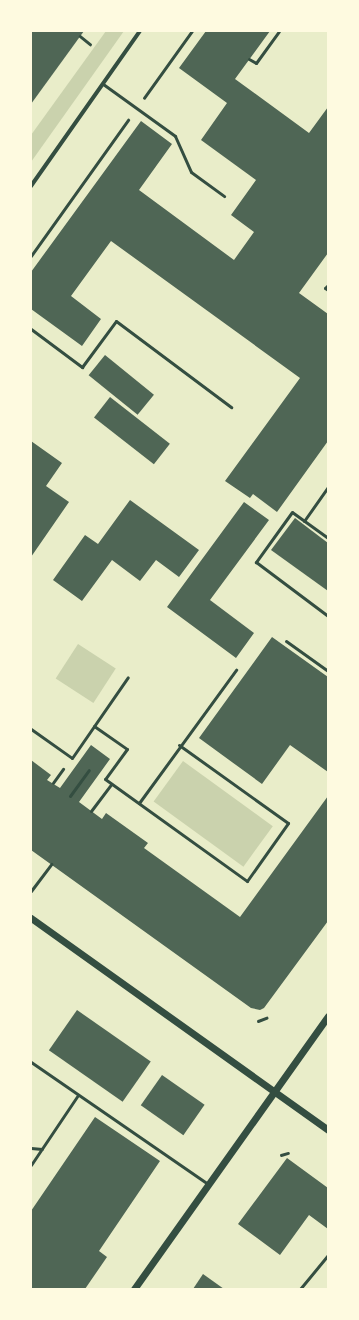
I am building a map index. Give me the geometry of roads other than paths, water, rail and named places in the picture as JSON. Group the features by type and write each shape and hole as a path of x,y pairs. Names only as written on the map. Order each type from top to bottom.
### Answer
{"street":[{"path":"31,186 140,31"},
{"path":"31,918 328,1130"},
{"path":"134,1289 328,1016"}],"lane":[{"path":"250,59 256,63 279,31"},
{"path":"103,84 175,136 191,172 224,196"},
{"path":"328,285 325,288 328,290"},
{"path":"31,329 82,367 116,321 231,407"},
{"path":"304,521 328,487"},
{"path":"328,538 292,512 256,562 328,616"},
{"path":"286,641 328,671"},
{"path":"139,803 179,745 236,670"},
{"path":"31,729 72,758 128,677"},
{"path":"94,726 126,749 105,779 247,881 288,823 179,745"},
{"path":"70,796 89,770"},
{"path":"91,811 112,784"},
{"path":"31,891 51,864"},
{"path":"31,1062 208,1184"},
{"path":"31,1165 78,1095"},
{"path":"31,1148 42,1149"},
{"path":"300,1289 328,1255"}]}
